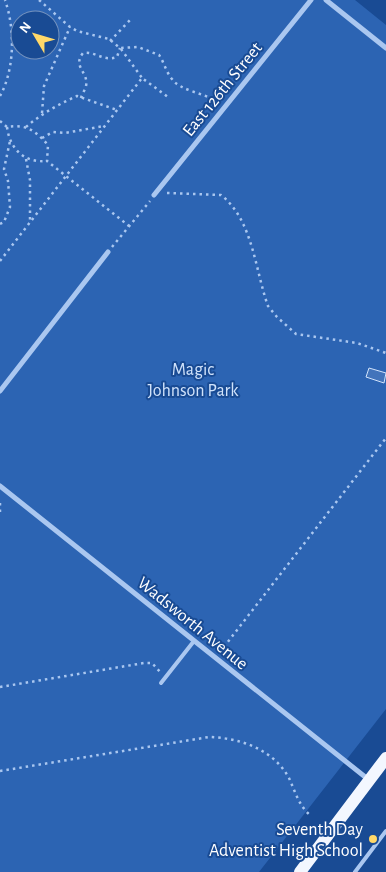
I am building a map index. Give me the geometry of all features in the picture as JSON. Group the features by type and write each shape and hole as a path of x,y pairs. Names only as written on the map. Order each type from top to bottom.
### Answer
{"main road":[{"path":"300,872 386,758"}],"street":[{"name":"East 126th Street","path":"154,195 311,0"},
{"path":"326,0 386,48"},
{"path":"0,391 108,252"},
{"name":"Wadsworth Avenue","path":"0,486 369,780"}],"lane":[{"path":"161,682 194,641"},
{"path":"355,872 386,832"}],"path":[{"path":"0,96 10,61 11,30 4,0"},
{"path":"39,0 70,27 110,41 120,48 142,78 168,98"},
{"path":"110,41 131,19"},
{"path":"42,113 44,86 70,27"},
{"path":"120,48 138,46 151,50 159,55 173,81 181,87 206,94 225,106"},
{"path":"81,98 87,86 84,74 78,66 79,58 83,53 89,52 112,59 117,58 120,48"},
{"path":"0,261 142,78"},
{"path":"26,127 42,113 56,108 77,96 118,110"},
{"path":"0,121 7,127 10,141 2,169 9,188 10,207 4,222 0,224"},
{"path":"42,138 53,132 66,133 106,126"},
{"path":"7,127 30,127 48,145 47,161"},
{"path":"10,141 26,159 30,180 28,200 30,223"},
{"path":"26,159 37,162 47,161 129,226"},
{"path":"108,252 154,195 176,192 221,195 236,210 242,220 266,299 277,317 296,334 357,344 386,353"},
{"path":"215,658 386,438"},
{"path":"0,503 0,513"},
{"path":"0,687 152,662 166,677"},
{"path":"0,772 209,737 224,738 257,748 274,759 282,768 303,810 310,816"}],"green space":[{"name":"Magic Johnson Park","path":"0,0 355,0 386,25 386,709 259,872 0,872"}],"building":[{"path":"369,368 386,373 384,383 366,377"}],"place":[{"name":"Seventh Day Adventist High School","path":"373,839"}]}
